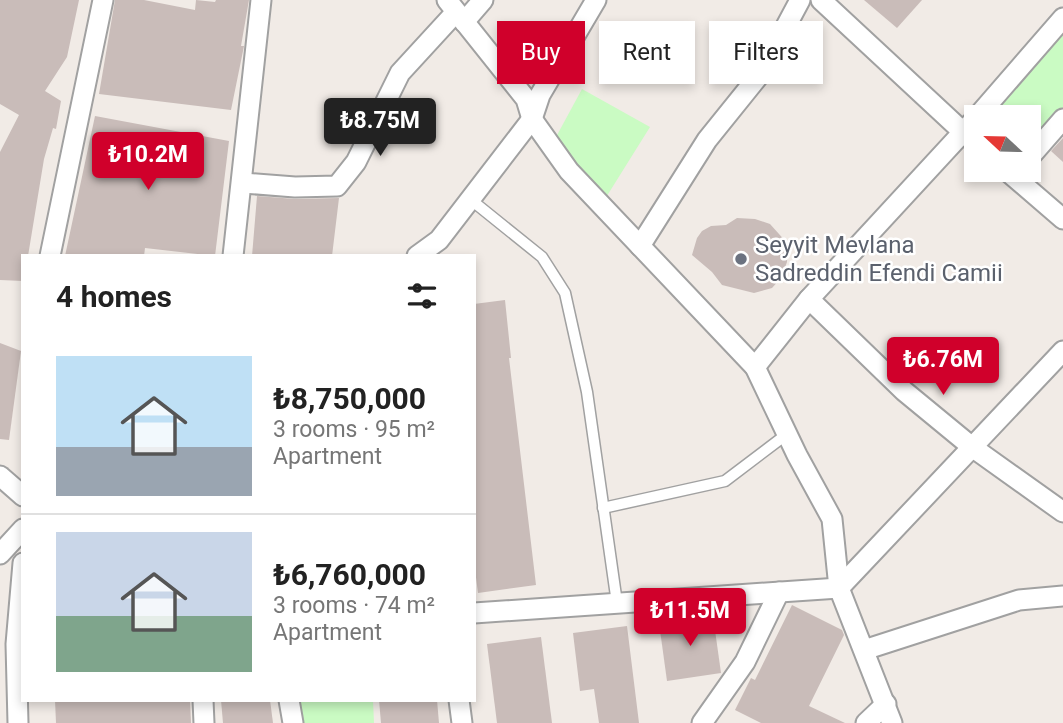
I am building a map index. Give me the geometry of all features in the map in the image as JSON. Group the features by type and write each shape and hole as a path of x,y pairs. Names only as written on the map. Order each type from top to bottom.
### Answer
{"street":[{"path":"50,254 103,0"},
{"path":"233,254 261,0"},
{"path":"243,183 295,187 337,186 356,162 400,74 456,11 483,0"},
{"path":"421,254 439,240 532,119 540,95 596,0"},
{"path":"640,246 706,140 761,73 800,0"},
{"path":"821,0 964,133"},
{"path":"456,11 526,99 532,119 569,171 755,367 832,519 839,588 892,723"},
{"path":"987,105 1063,18"},
{"path":"1041,144 1063,119"},
{"path":"755,367 809,299 964,145"},
{"path":"1024,182 1063,219"},
{"path":"809,299 904,391 972,447 1063,512"},
{"path":"476,613 839,588 1063,351"},
{"path":"0,476 21,494"},
{"path":"0,554 21,531"},
{"path":"18,723 13,644 21,579"},
{"path":"702,723 745,662 779,592"},
{"path":"864,650 1019,600 1063,596"},
{"path":"202,702 204,723"},
{"path":"289,702 293,723"},
{"path":"459,702 462,723"},
{"path":"866,723 886,704"}],"lane":[{"path":"470,200 542,257 565,292 587,392 617,603"},
{"path":"603,508 725,481 787,434"}],"green space":[{"path":"1063,33 1063,110 1041,135 1041,105 1002,105"},
{"path":"582,89 650,127 605,199 556,137"},
{"path":"300,702 373,702 374,723 304,723"}],"building":[{"path":"0,0 79,0 67,57 45,91 61,101 56,129 53,128 44,159 28,254 21,254 21,281 0,280 0,152 19,115 0,104"},
{"path":"115,0 144,0 195,10 196,0 249,0 241,46 244,46 231,110 99,94"},
{"path":"864,0 922,0 897,28"},
{"path":"95,116 229,141 215,254 145,248 144,254 65,254"},
{"path":"1063,138 1063,162 1051,151"},
{"path":"257,196 339,198 332,254 252,254"},
{"name":"Seyyit Mevlana Sadreddin Efendi Camii","path":"737,218 755,219 770,224 788,244 787,262 781,278 772,288 754,293 722,285 712,272 692,255 702,231 711,226 726,225"},
{"path":"505,300 509,358 536,585 478,593 476,578 476,304"},
{"path":"0,343 21,351 9,440 0,439"},
{"path":"792,605 842,630 844,635 809,706 845,723 761,723 735,710 751,678 755,680"},
{"path":"713,616 721,673 667,681 659,623"},
{"path":"627,626 639,723 599,723 594,689 580,691 573,633"},
{"path":"541,637 552,723 497,723 487,644"},
{"path":"55,702 190,702 191,723 56,723"},
{"path":"221,702 270,702 273,723 223,723"},
{"path":"379,702 437,702 439,723 381,723"}],"place":[{"name":"Seyyit Mevlana Sadreddin Efendi Camii","path":"741,259"}]}
